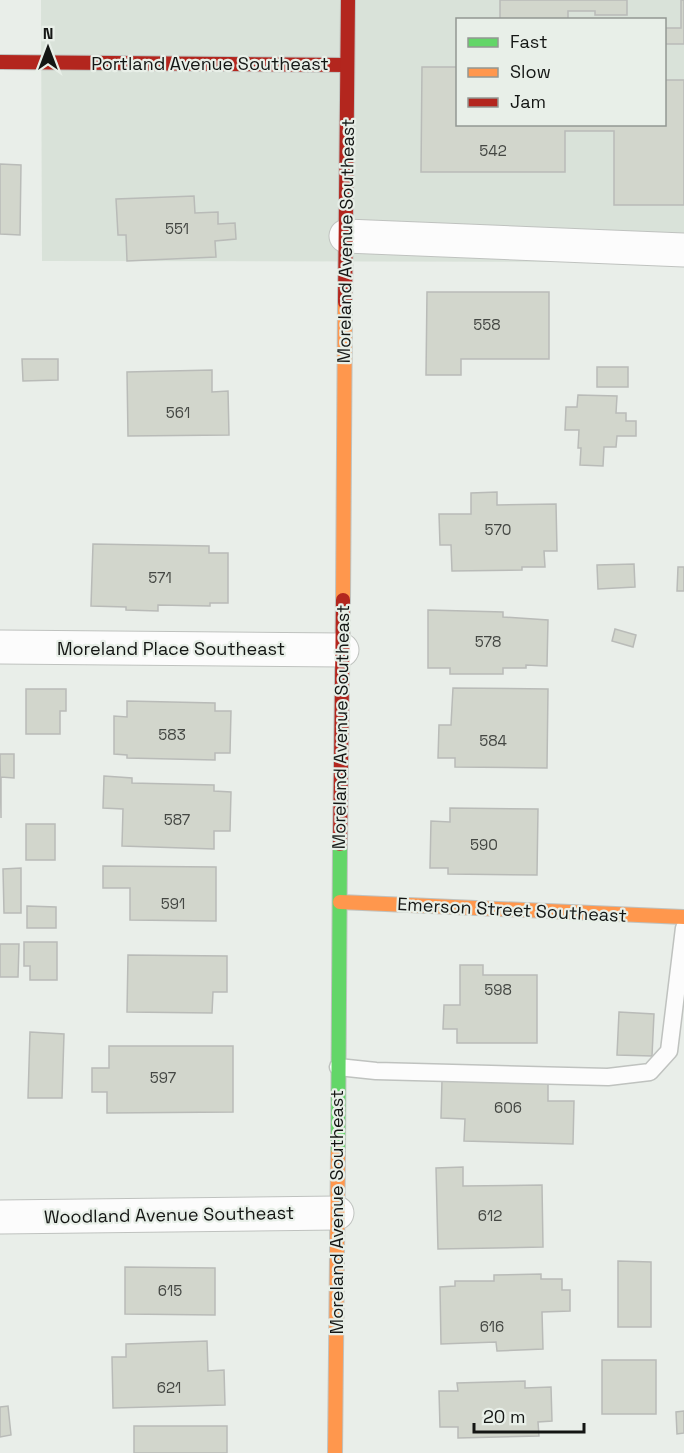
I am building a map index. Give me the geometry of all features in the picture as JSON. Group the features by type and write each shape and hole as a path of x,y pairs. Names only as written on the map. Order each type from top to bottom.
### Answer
{"main road":[{"name":"Moreland Avenue Southeast","path":"335,1453 348,0"},
{"name":"Portland Avenue Southeast","path":"0,62 347,65"},
{"name":"Emerson Street Southeast","path":"340,902 684,918"}],"street":[{"path":"346,236 684,250"},
{"name":"Moreland Place Southeast","path":"0,647 342,650"},
{"name":"Woodland Avenue Southeast","path":"0,1217 337,1213"}],"lane":[{"path":"338,1067 376,1071 608,1077 650,1072 669,1051 684,928"}],"shaded area":[{"path":"41,0 684,0 684,262 42,261"}],"building":[{"path":"500,0 627,0 627,15 595,15 595,11 568,11 568,18 500,18"},
{"path":"681,0 684,0 684,44 666,44 666,28 681,28"},
{"path":"422,67 456,67 456,126 666,126 666,80 684,80 684,205 614,205 614,131 565,131 565,172 421,172"},
{"path":"0,164 21,165 20,235 0,234"},
{"path":"194,196 195,213 218,212 218,224 235,223 236,239 215,241 216,257 127,261 126,235 118,235 116,199"},
{"path":"427,292 549,292 549,359 461,359 461,375 426,375"},
{"path":"22,359 58,359 58,380 23,381"},
{"path":"597,367 628,367 628,387 597,387"},
{"path":"212,370 212,392 228,391 229,435 128,436 127,372"},
{"path":"578,395 617,396 616,413 626,413 626,421 636,421 636,436 617,436 616,447 604,447 603,466 580,465 579,430 565,430 566,407 577,407"},
{"path":"497,492 497,505 556,504 557,551 544,551 545,567 522,567 522,570 452,571 451,545 440,545 439,514 471,514 471,493"},
{"path":"93,544 209,546 209,553 228,553 228,603 210,603 210,606 158,605 158,611 91,606"},
{"path":"634,564 635,587 598,589 597,565"},
{"path":"678,567 684,567 684,591 677,591"},
{"path":"428,610 503,612 503,617 548,620 547,666 526,665 526,668 503,668 503,674 450,674 450,668 428,668"},
{"path":"615,629 636,635 633,647 612,641"},
{"path":"453,688 548,689 547,768 455,767 455,758 438,758 439,725 451,725"},
{"path":"26,689 66,689 66,711 60,711 60,734 26,734"},
{"path":"127,701 215,703 215,711 231,711 230,753 215,753 215,760 127,758 127,755 114,754 114,716 127,717"},
{"path":"0,754 14,754 14,778 1,777 1,818"},
{"path":"104,776 132,778 132,783 214,785 214,791 231,792 230,831 214,831 214,849 122,846 123,809 103,808"},
{"path":"450,808 538,809 537,875 448,874 448,868 430,868 431,821 450,822"},
{"path":"26,824 55,824 55,860 26,860"},
{"path":"103,866 216,867 216,921 130,920 130,888 103,888"},
{"path":"21,868 21,913 4,913 3,869"},
{"path":"27,906 56,907 56,928 27,928"},
{"path":"24,942 57,942 57,980 30,980 30,966 24,966"},
{"path":"0,944 19,944 18,977 0,977"},
{"path":"128,955 227,956 227,992 213,992 212,1013 127,1012"},
{"path":"460,965 483,965 483,975 537,975 537,1043 457,1043 457,1029 443,1029 444,1005 460,1005"},
{"path":"619,1012 654,1014 652,1056 617,1055"},
{"path":"30,1032 64,1034 62,1098 28,1098"},
{"path":"109,1046 233,1046 233,1112 107,1113 107,1092 92,1092 92,1068 109,1068"},
{"path":"442,1080 548,1082 548,1101 574,1101 573,1144 464,1141 465,1119 441,1118"},
{"path":"463,1167 463,1186 542,1185 543,1247 438,1249 436,1168"},
{"path":"618,1261 651,1262 651,1327 618,1327"},
{"path":"125,1267 215,1268 215,1315 125,1314"},
{"path":"541,1274 541,1279 562,1279 562,1290 570,1290 570,1311 542,1312 543,1349 497,1351 496,1342 441,1344 440,1287 455,1286 455,1281 494,1281 494,1275"},
{"path":"207,1341 208,1371 224,1370 225,1405 113,1408 112,1357 126,1357 126,1344"},
{"path":"602,1360 656,1360 656,1414 602,1414"},
{"path":"525,1381 525,1388 551,1387 552,1421 538,1422 539,1436 458,1438 458,1427 440,1427 439,1391 458,1391 457,1383"},
{"path":"8,1406 11,1435 0,1437 0,1407"},
{"path":"684,1411 684,1433 677,1434 676,1412"},
{"path":"134,1426 227,1426 227,1453 134,1453"}],"traffic: fast":[{"path":"338,1153 340,844"}],"traffic: slow":[{"path":"343,600 345,302"},
{"path":"340,902 684,917"},
{"path":"335,1453 338,1153"}],"traffic: jam":[{"path":"345,302 348,0"},
{"path":"0,62 347,65"},
{"path":"340,844 343,600"}]}
